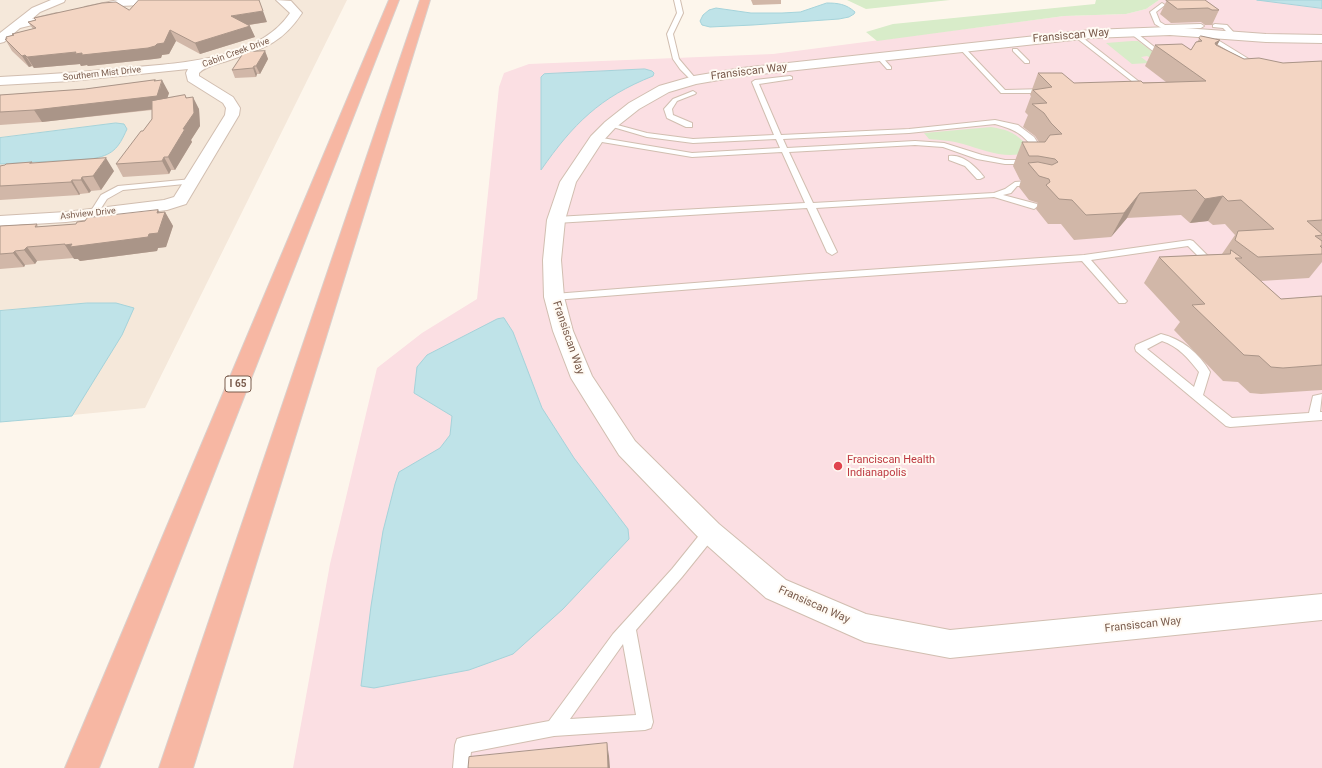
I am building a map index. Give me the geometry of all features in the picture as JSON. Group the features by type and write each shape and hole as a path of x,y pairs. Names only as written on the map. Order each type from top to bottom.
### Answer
{"highway":[{"name":"I 65","path":"82,768 394,0"},
{"path":"176,768 425,0"}],"street":[{"path":"0,39 36,10 60,0"},
{"path":"16,26 119,3 195,0"},
{"name":"Cabin Creek Drive","path":"176,202 182,198 232,115 233,108 228,100 185,79 204,64 264,44 279,36 296,13 281,0"},
{"name":"Fransiscan Way","path":"1320,40 1273,38 1233,49 1206,29 1168,29 1076,35 962,48 884,63 742,72 693,86 664,89 634,106 610,124 596,139 568,182 556,220 552,260 554,297 563,331 582,378 627,448 710,532 776,588 865,628 950,644 1322,607"},
{"name":"Southern Mist Drive","path":"0,81 71,77 204,64"},
{"name":"Ashview Drive","path":"0,221 93,214 167,205 176,202"}],"lane":[{"path":"677,0 680,13 670,34 676,59 693,86 676,100 668,109 670,116 689,125"},
{"path":"1162,4 1153,12 1155,20 1168,29"},
{"path":"1132,32 1155,50 1174,56"},
{"path":"1076,35 1135,88 1149,85"},
{"path":"962,48 1003,92 1057,90"},
{"path":"1233,49 1250,62 1263,66"},
{"path":"1015,50 1027,62"},
{"path":"790,78 755,82 784,149 832,252"},
{"path":"596,139 692,154 922,143 944,144 980,157 1005,162 1032,162 1039,151 1030,139 1015,127 995,122 915,130 693,141 647,135 610,124"},
{"path":"915,130 922,143"},
{"path":"952,158 968,164 980,177"},
{"path":"93,214 104,197 121,188 192,181"},
{"path":"556,220 994,195 1008,191 1015,184 1028,183 1042,186"},
{"path":"994,195 1034,206"},
{"path":"554,297 1084,258 1190,243 1217,269"},
{"path":"1084,258 1122,301"},
{"path":"1197,396 1206,372 1192,356 1174,340 1161,337 1140,348 1197,396 1230,423 1318,416 1317,399 1322,398"},
{"path":"554,728 618,639 677,573 710,532"},
{"path":"461,768 463,745 554,728 645,722 628,628"}],"shaded area":[{"path":"0,0 347,0 145,408 0,422"},
{"name":"Franciscan Health Indianapolis","path":"1159,0 1322,0 1322,768 293,768 330,564 377,368 422,333 477,299 499,87 504,73 529,64 773,54 1064,16 1126,14 1146,9"}],"green space":[{"path":"847,0 950,0 866,9"},
{"path":"1096,0 1159,0 1146,9 1126,14 1064,16 877,41 866,32 893,24 1095,4"},
{"path":"1138,41 1156,54 1153,59 1147,56 1141,57 1149,63 1132,64 1106,43"},
{"path":"991,127 1006,131 1018,137 1026,144 1025,153 1009,155 994,153 959,143 929,139 924,133"}],"water":[{"path":"1257,0 1322,0 1322,8"},
{"path":"827,3 842,4 855,12 849,17 839,19 753,25 710,27 702,25 700,21 703,15 709,10 716,8 751,13 782,13 800,12"},
{"path":"645,69 652,71 654,73 653,76 618,93 589,114 565,139 541,170 541,77 544,74"},
{"path":"116,123 124,124 127,129 121,142 114,150 105,155 91,159 0,164 0,138"},
{"path":"87,303 116,303 134,308 122,335 72,416 0,422 0,311"},
{"path":"504,318 513,332 542,408 574,458 628,529 629,539 563,609 513,654 469,670 374,688 361,686 371,606 383,531 399,472 440,448 450,435 452,416 414,393 417,367 427,355 497,319"}],"building":[{"path":"139,0 259,0 263,11 231,16 250,26 195,43 170,30 164,43 148,48 82,55 82,53 75,54 76,52 27,57 25,55 22,56 5,39 7,39 6,37 14,35 12,34 36,28 28,22 36,20 34,18 102,3 116,2 129,10"},
{"path":"1166,0 1205,0 1219,10 1212,10 1208,8 1178,9"},
{"path":"1201,36 1220,40 1215,43 1216,45 1244,59 1259,58 1283,63 1322,61 1322,220 1307,221 1322,234 1315,236 1322,241 1322,246 1320,246 1322,248 1322,254 1258,257 1235,240 1238,231 1274,229 1241,200 1228,201 1223,196 1205,199 1196,190 1140,193 1124,213 1086,215 1072,200 1059,199 1046,185 1050,182 1049,179 1039,176 1028,163 1038,162 1052,165 1058,162 1055,159 1029,156 1022,142 1045,142 1050,135 1062,134 1044,113 1032,104 1047,103 1033,90 1052,87 1038,73 1062,73 1074,83 1206,81 1155,45 1182,44 1191,50 1196,42 1202,41 1199,38"},
{"path":"265,51 256,66 253,68 232,70 244,52"},
{"path":"155,80 154,81 162,80 157,96 34,110 0,112 0,95 85,89"},
{"path":"185,95 186,98 193,97 194,113 183,129 185,129 168,157 164,157 162,161 116,164 152,119 152,101"},
{"path":"106,158 93,176 82,177 81,180 72,180 71,182 0,186 0,166 6,164"},
{"path":"158,210 157,213 165,212 158,233 149,234 148,237 70,247 72,244 27,247 24,250 15,251 13,253 0,254 0,226 37,224 35,227 76,224 77,222 85,221 87,218"},
{"path":"1231,250 1242,258 1235,258 1281,299 1322,296 1322,365 1283,368 1271,367 1259,356 1244,355 1192,305 1205,304 1159,257 1230,254"},
{"path":"607,743 608,768 468,768 469,757"}],"place":[{"name":"Franciscan Health Indianapolis","path":"838,466"}]}
